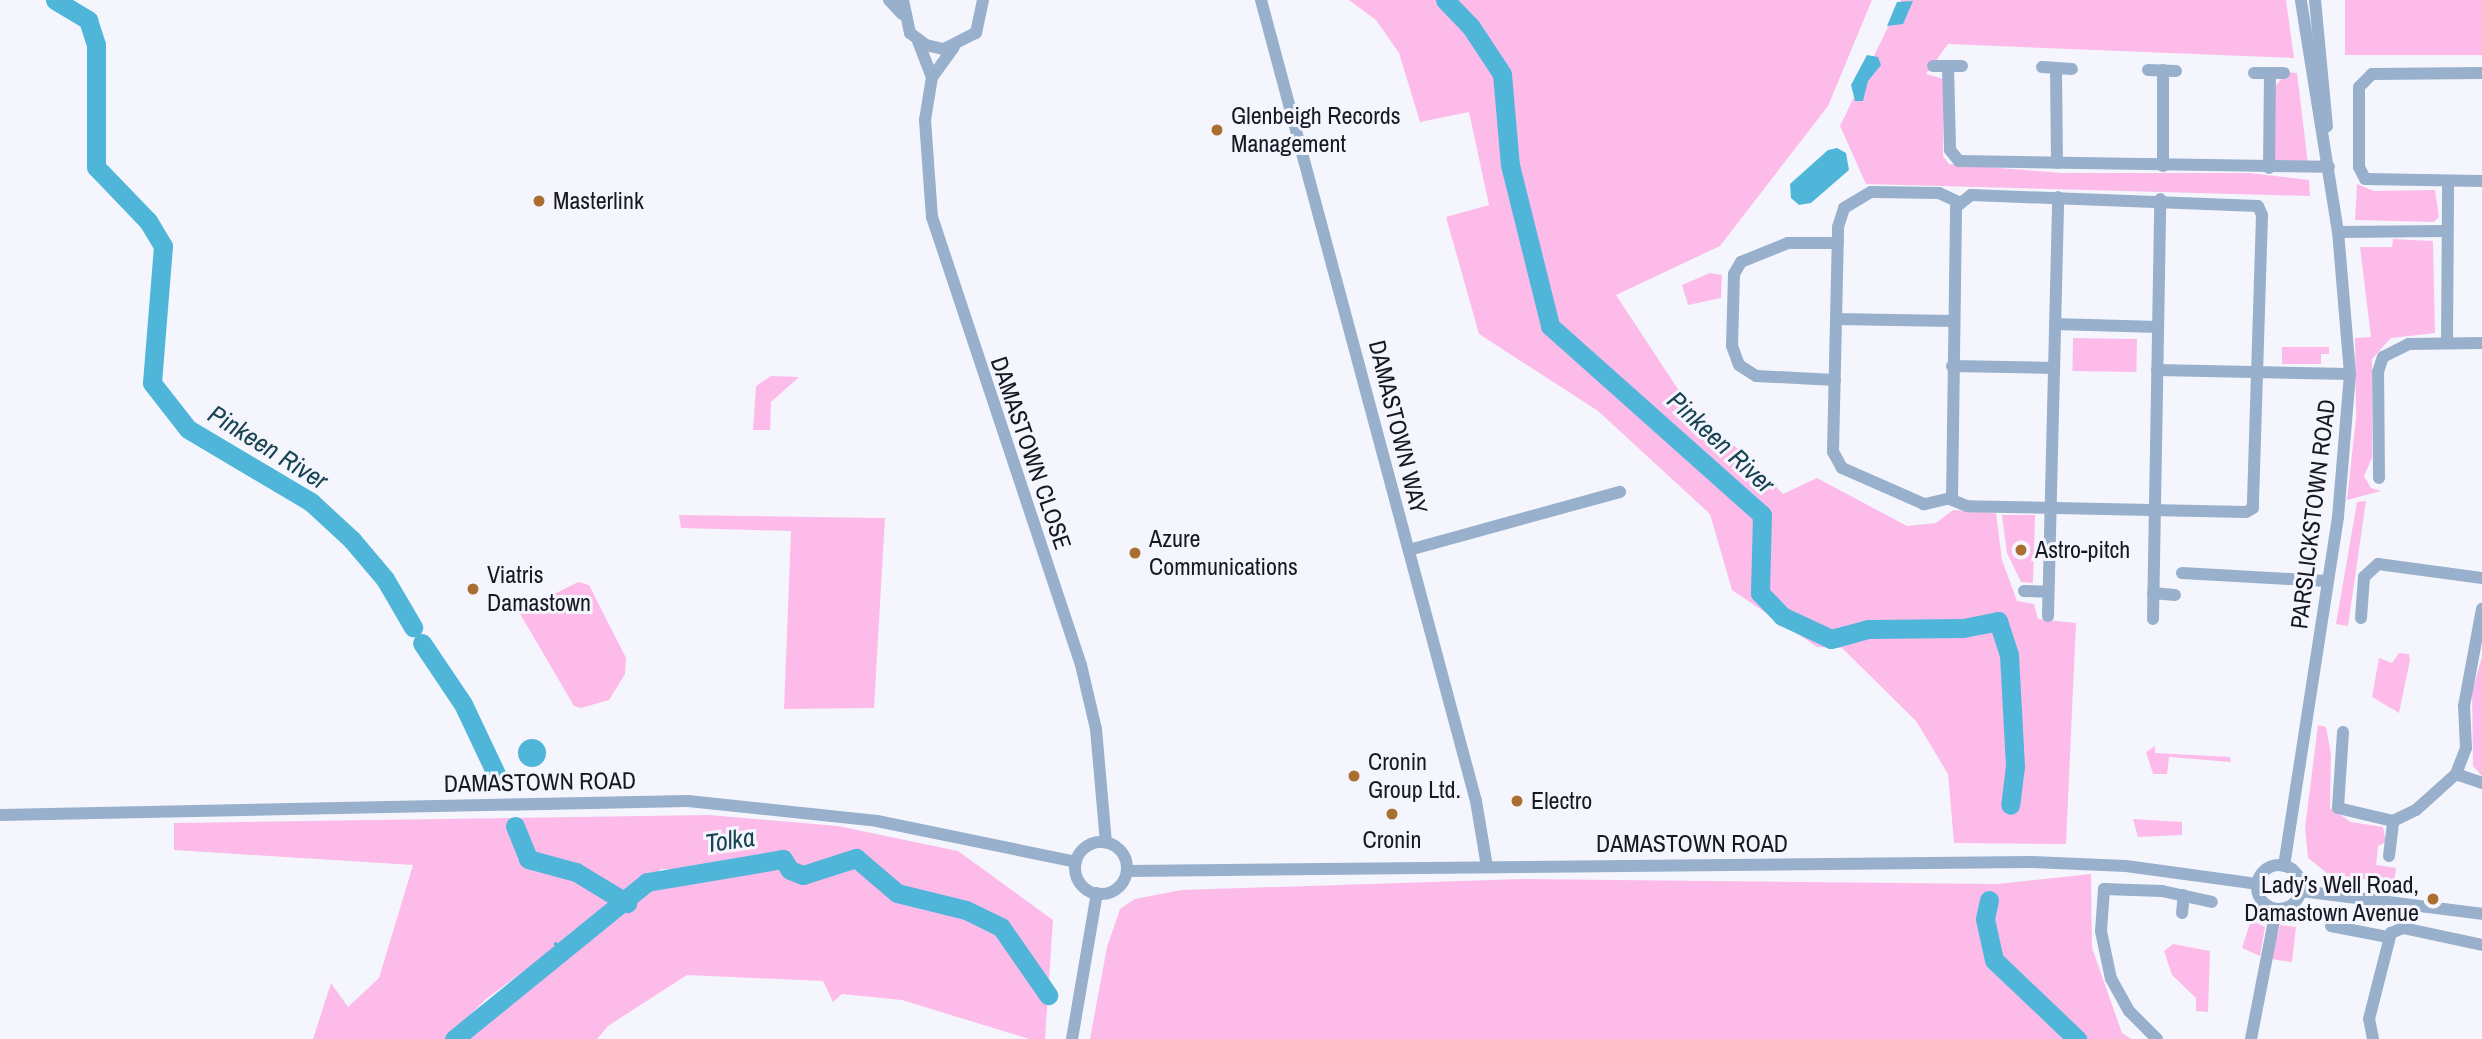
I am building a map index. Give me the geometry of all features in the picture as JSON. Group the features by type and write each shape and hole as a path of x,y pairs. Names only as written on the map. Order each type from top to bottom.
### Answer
{"street":[{"name":"DAMASTOWN CLOSE","path":"889,0 902,14 918,41 932,77 924,145 934,226 1081,665 1096,729 1106,843"},
{"path":"902,14 903,0"},
{"path":"983,4 997,0"},
{"name":"DAMASTOWN WAY","path":"1261,0 1476,801 1487,867"},
{"path":"2301,0 2327,148"},
{"path":"2315,0 2327,148"},
{"name":"DAMASTOWN CLOSE","path":"932,77 954,47 976,33 983,4"},
{"path":"918,41 935,48 954,47"},
{"path":"1933,66 1962,66"},
{"path":"1948,66 1953,157 2163,166 2329,167"},
{"path":"2042,67 2071,69"},
{"path":"2056,68 2057,163"},
{"path":"2148,70 2169,71 2163,166"},
{"path":"2254,72 2284,73"},
{"path":"2269,168 2270,73"},
{"path":"2482,73 2372,74 2361,80 2359,167 2365,179 2482,181"},
{"name":"PARSLICKSTOWN ROAD","path":"2284,866 2348,440 2350,374 2338,232 2327,148"},
{"path":"2447,342 2448,181"},
{"path":"1939,193 1958,202 1971,195 2250,201 2260,210 2253,508 2154,510 1966,506 1951,498 1924,504 1837,463 1835,380 1838,243 1844,208 1862,194 1939,193"},
{"path":"2048,616 2058,197"},
{"path":"2152,619 2160,199"},
{"path":"1951,498 1953,321 1958,202"},
{"path":"2338,232 2446,231"},
{"path":"1835,380 1750,374 1735,359 1732,334 1734,274 1741,262 1788,243 1838,243"},
{"path":"1836,318 1953,321"},
{"path":"2055,324 2158,327"},
{"path":"2379,478 2378,372 2384,357 2397,346 2447,342 2482,343"},
{"path":"1952,366 2054,368"},
{"path":"2157,370 2350,374"},
{"path":"1409,551 1619,492"},
{"path":"2361,618 2364,577 2378,564 2482,578"},
{"path":"2182,573 2327,581"},
{"path":"2024,591 2048,592"},
{"path":"2153,593 2175,594"},
{"path":"2343,732 2338,808 2393,821 2416,810 2456,774 2466,748 2463,706 2482,609"},
{"path":"2456,774 2482,783"},
{"name":"DAMASTOWN ROAD","path":"0,815 688,801 877,821 1076,862"},
{"path":"2389,856 2393,821"},
{"path":"1106,843 1121,852 1127,872 1119,886 1097,893 1080,883 1076,862 1084,849 1106,843"},
{"name":"DAMASTOWN ROAD","path":"1127,872 2030,862 2126,866 2256,884"},
{"path":"2284,866 2298,875 2301,891 2292,905 2276,910 2261,901 2256,884 2267,869 2284,866"},
{"path":"2157,1039 2129,1010 2110,979 2101,931 2104,889 2184,895 2212,902"},
{"path":"2301,891 2482,914"},
{"path":"1072,1039 1097,893"},
{"path":"2182,913 2184,895"},
{"path":"2251,1039 2276,910"},
{"path":"2331,926 2387,937 2403,928 2482,945"},
{"path":"2373,1039 2369,1019 2387,937"}],"shaded area":[{"path":"1349,0 1872,0 1828,106 1720,246 1616,295 1695,415 1708,413 1706,422 1716,433 1747,455 1783,494 1817,478 1907,526 1936,523 1953,510 1996,513 2002,560 2017,601 2034,604 2038,619 2076,623 2066,844 1954,843 1948,774 1916,721 1842,648 1817,647 1732,590 1710,514 1598,411 1479,334 1446,217 1489,205 1469,112 1420,122 1399,53 1376,20"},
{"path":"1901,0 2286,0 2294,58 1948,44 1926,74 1944,79 1943,156 1949,164 2062,173 2250,173 2309,180 2310,196 1866,184 1840,126"},
{"path":"2345,0 2482,0 2482,55 2345,55"},
{"path":"2287,72 2297,73 2308,164 2274,161 2275,87"},
{"path":"2357,184 2374,191 2435,190 2439,217 2434,222 2355,220"},
{"path":"2393,239 2433,241 2435,333 2391,338 2372,359 2372,458 2364,476 2371,488 2381,491 2347,500 2356,418 2355,338 2371,337 2360,247 2392,247"},
{"path":"1710,273 1722,275 1721,298 1688,305 1682,285"},
{"path":"2073,338 2137,339 2136,372 2072,371"},
{"path":"2282,347 2329,347 2329,354 2321,354 2321,364 2282,364"},
{"path":"771,376 799,377 771,402 770,430 753,430 756,386"},
{"path":"2366,501 2348,626 2336,624 2357,502"},
{"path":"679,515 885,518 874,708 784,709 791,531 681,528"},
{"name":"Astro-pitch","path":"2002,515 2035,515 2033,583 2021,582 2007,553"},
{"path":"578,582 589,585 626,658 625,674 609,700 581,708 574,706 519,612"},
{"path":"2399,653 2409,654 2410,660 2399,713 2372,697 2379,658 2392,663"},
{"path":"2482,657 2482,776 2473,766 2472,691"},
{"path":"2318,725 2326,727 2331,754 2330,808 2351,822 2383,827 2386,842 2378,846 2376,865 2396,868 2394,884 2327,873 2308,858 2305,828"},
{"path":"2155,746 2155,753 2230,757 2231,762 2169,757 2167,774 2153,774 2146,752"},
{"path":"709,815 838,826 958,851 1053,920 1045,1039 1029,1039 902,1000 842,994 833,1002 823,981 687,975 608,1026 597,1039 458,1039 655,882 729,871 661,869 486,999 446,1039 313,1039 331,983 348,1007 379,978 413,865 174,850 174,823"},
{"path":"2133,819 2182,822 2182,835 2138,837"},
{"path":"2091,874 2092,948 2122,1033 2131,1039 1090,1039 1107,947 1120,909 1135,899 1181,890 1522,879 1997,884"},
{"path":"2251,920 2265,927 2260,956 2242,948"},
{"path":"2280,925 2296,927 2292,962 2271,959"},
{"path":"2173,944 2210,951 2208,1012 2196,1011 2196,998 2172,975 2164,951"}],"water":[{"path":"1913,1 1903,24 1887,26 1897,2"},
{"path":"1867,55 1878,57 1881,65 1868,81 1863,101 1855,101 1851,85"},
{"path":"1837,148 1846,153 1849,170 1811,203 1799,205 1791,198 1790,184 1828,150"},
{"path":"532,739 542,743 546,753 542,763 532,767 522,763 518,753 522,743"}],"waterway":[{"name":"Pinkeen River","path":"55,0 88,20 96,45 96,167 148,221 163,246 152,383 188,429 311,502 352,540 385,579 413,627"},
{"name":"Pinkeen River","path":"1445,0 1471,27 1502,74 1510,165 1550,326 1762,515 1760,593 1782,616 1831,639 1868,629 1963,628 1998,621 2009,655 2015,766 2010,805"},
{"name":"Pinkeen River","path":"422,643 463,704 499,780"},
{"name":"Pinkeen River","path":"515,826 528,859 576,872 627,903"},
{"name":"Tolka","path":"454,1039 647,882 783,859 790,870 803,875 856,858 897,893 966,910 1001,927 1048,995"},
{"name":"Pinkeen River","path":"1989,900 1985,919 1994,960 2077,1039"},
{"path":"556,944 562,950"}],"place":[{"name":"Glenbeigh Records Management","path":"1217,130"},
{"name":"Masterlink","path":"539,201"},
{"name":"Astro-pitch","path":"2021,550"},
{"name":"Azure Communications","path":"1135,553"},
{"name":"Viatris Damastown","path":"473,589"},
{"name":"Cronin Group Ltd.","path":"1354,776"},
{"name":"Electro","path":"1517,801"},
{"name":"Cronin","path":"1392,814"},
{"name":"Lady’s Well Road, Damastown Avenue","path":"2433,899"}]}
